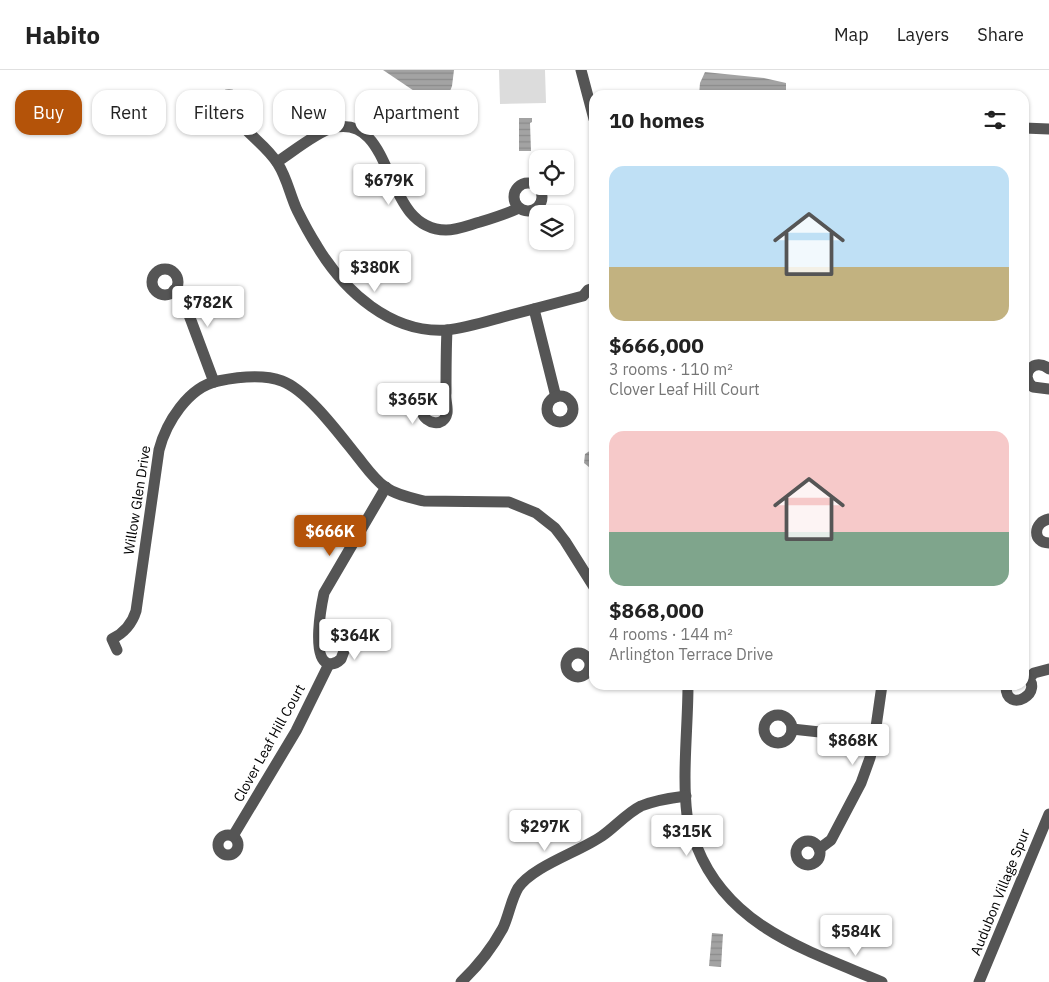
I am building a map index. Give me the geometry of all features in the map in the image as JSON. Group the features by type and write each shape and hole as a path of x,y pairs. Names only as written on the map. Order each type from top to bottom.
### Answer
{"street":[{"path":"581,70 589,100"},
{"path":"277,162 330,128 347,126 356,128 371,139 404,205 419,221 427,226 447,230 460,228 506,214 519,208"},
{"path":"1029,128 1049,129"},
{"path":"250,135 277,162 297,210 317,247 352,290 373,308 398,322 447,330 588,298"},
{"path":"174,290 186,307 214,382"},
{"path":"534,309 556,397"},
{"path":"446,404 447,330"},
{"path":"1029,370 1039,364 1049,369"},
{"name":"Willow Glen Drive","path":"117,650 112,639 118,636 133,621 136,611 159,450 163,435 169,423 185,402 205,386 214,382 247,377 270,378 283,381 294,388 321,412 371,474 386,488 424,501 509,502 536,513 554,528 565,541 589,579"},
{"path":"1029,382 1033,387 1044,389"},
{"path":"319,639 336,640 342,646 343,656 341,659 333,664 329,664 320,655 319,639 320,611 327,587 386,488"},
{"path":"1048,519 1039,523 1036,532 1039,540 1049,544"},
{"path":"586,655 589,651"},
{"name":"Clover Leaf Hill Court","path":"233,836 296,731 329,664"},
{"path":"1029,675 1049,669"},
{"path":"1007,690 1008,695 1016,700 1026,698 1032,691 1032,682 1029,679"},
{"path":"688,690 686,796 688,816 692,834 707,871 719,887 749,918 765,929 785,941 882,982"},
{"path":"819,849 831,840 864,775 874,741 881,690"},
{"path":"792,730 829,733 874,741"},
{"path":"461,982 478,966 487,953 503,928 518,888 527,879 539,870 602,836 639,807 658,800 686,796"},
{"name":"Audubon Village Spur","path":"979,982 1049,814"}],"shaded area":[{"path":"383,70 454,70 450,90 413,90"},
{"path":"499,70 545,70 546,103 500,104"},
{"path":"705,72 764,78 786,83 786,90 699,90 700,83"},
{"path":"519,118 532,118 530,123 531,150 519,151"},
{"path":"589,451 589,467 584,463 585,454"},
{"path":"712,933 723,934 721,967 709,966"}]}
